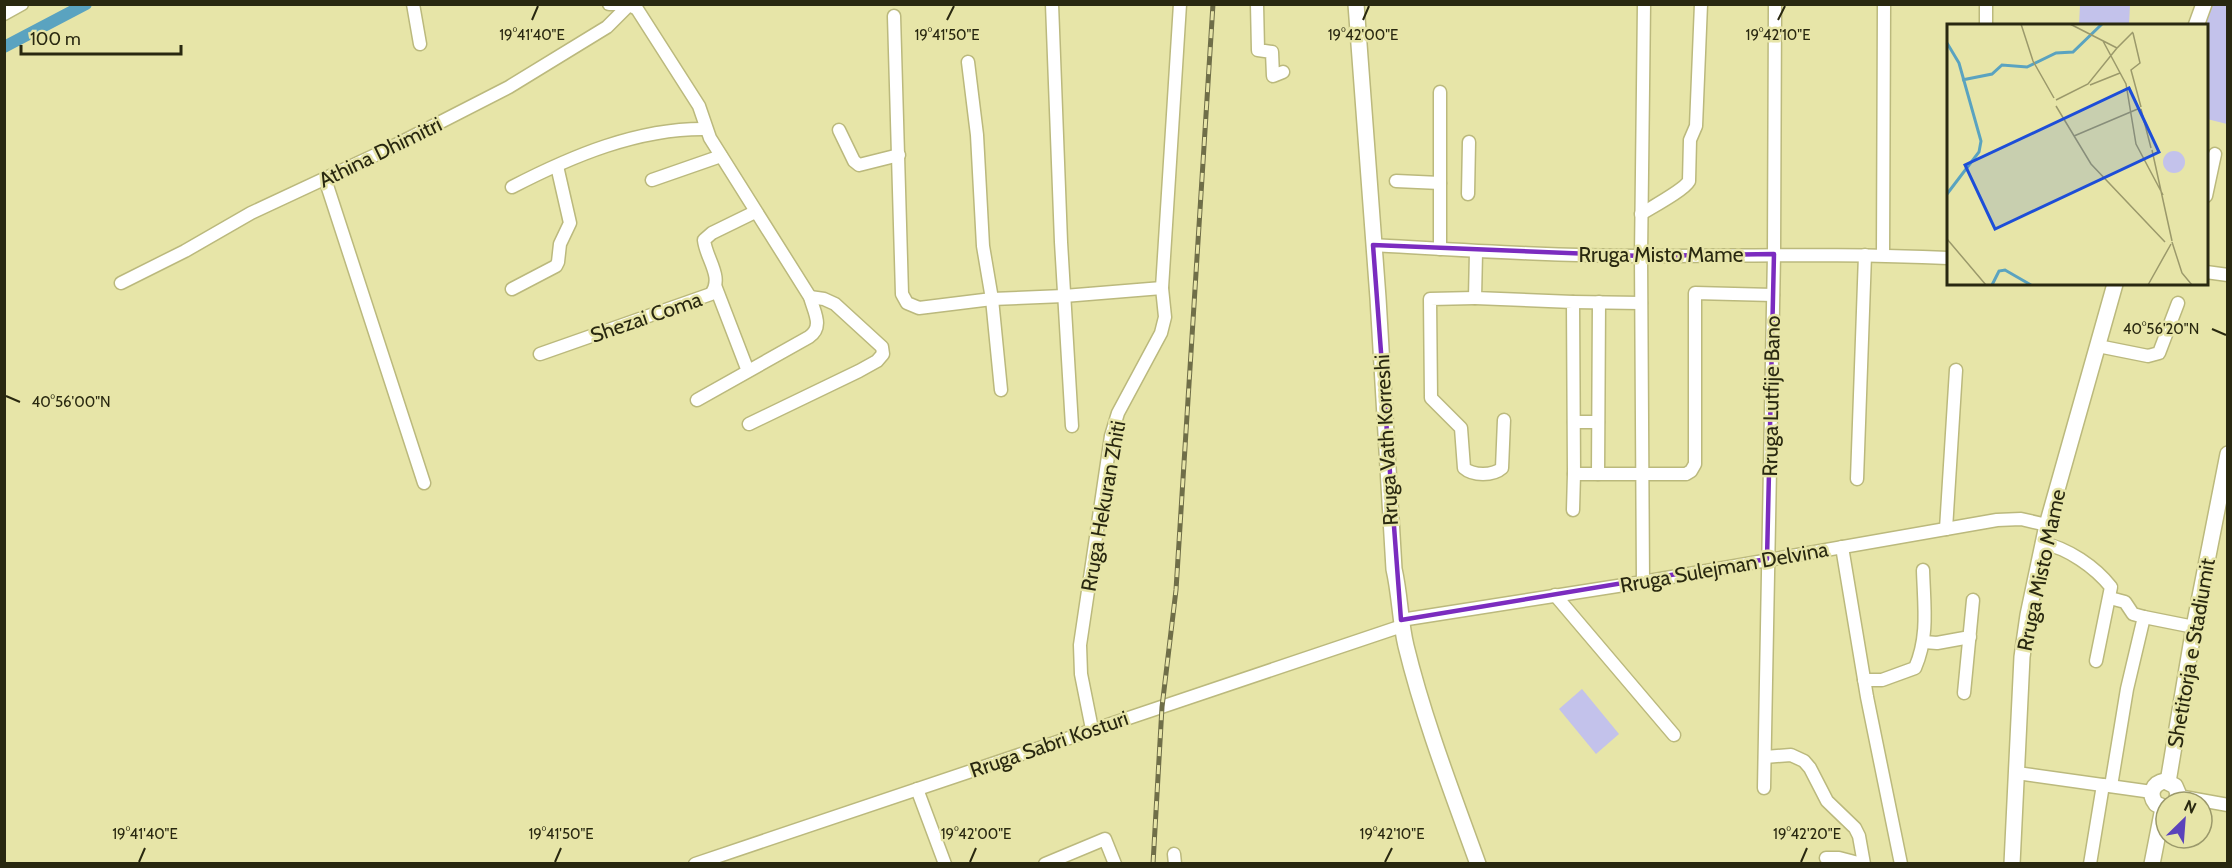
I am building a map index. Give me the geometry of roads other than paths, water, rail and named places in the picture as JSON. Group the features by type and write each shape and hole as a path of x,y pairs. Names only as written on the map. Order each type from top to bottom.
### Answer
{"main road":[{"name":"Rruga Vath Korreshi","path":"1356,4 1397,590 1414,676 1427,720 1478,864"},
{"path":"2197,24 2204,4"},
{"name":"Rruga Misto Mame","path":"2012,864 2022,657 2028,615 2042,543 2115,285"},
{"name":"Shetitorja e Stadiumit","path":"2168,782 2194,627 2228,454"},
{"path":"2154,802 2152,792 2158,783 2168,782 2175,786 2174,790"}],"street":[{"path":"4,14 22,4"},
{"path":"413,4 420,44"},
{"path":"609,4 629,5 638,9 699,106 706,129 721,156 810,297 818,327 816,333 697,400"},
{"path":"1052,4 1064,296 1072,426"},
{"name":"Rruga Hekuran Zhiti","path":"1092,729 1082,674 1080,645 1111,436 1118,413 1161,333 1165,317 1162,288 1180,4"},
{"path":"1257,4 1258,50 1272,52 1273,76 1283,72"},
{"path":"1643,582 1641,214 1644,4"},
{"path":"1641,214 1673,193 1680,191 1689,181 1690,140 1696,126 1701,4"},
{"name":"Rruga Lutfije Bano","path":"1764,788 1774,254 1775,4"},
{"path":"1883,255 1884,4"},
{"path":"1986,4 1986,24"},
{"name":"Athina Dhimitri","path":"121,283 185,251 251,213 325,179 509,87 607,27 629,5"},
{"path":"894,16 902,294 907,303 919,308 993,299 1162,288"},
{"path":"968,62 977,135 983,246 993,299 1001,390"},
{"path":"1440,92 1440,249"},
{"path":"512,187 557,165 612,143 684,129 706,129"},
{"path":"839,130 854,161 859,165 899,155"},
{"path":"1468,194 1469,142"},
{"path":"2208,187 2215,154"},
{"path":"652,180 721,156"},
{"path":"512,289 555,266 558,262 560,244 570,223 557,165"},
{"path":"325,179 424,483"},
{"path":"1396,181 1440,183"},
{"name":"Shezai Coma","path":"540,354 711,294 716,288 717,280 705,250 704,240 712,233 755,212"},
{"name":"Rruga Misto Mame","path":"1373,245 1476,252 1641,256 1774,254 1947,258"},
{"path":"1475,298 1476,252"},
{"path":"1857,479 1865,255"},
{"path":"2208,272 2228,275"},
{"path":"2208,279 2228,282"},
{"path":"716,288 746,366"},
{"path":"1574,474 1686,474 1691,471 1695,464 1695,293 1773,295"},
{"path":"749,424 859,371 877,361 883,354 882,347 835,304 824,299 810,297"},
{"path":"1504,420 1502,468 1497,472 1474,474 1464,468 1461,428 1431,398 1430,300 1475,298 1641,303"},
{"path":"1573,302 1573,510"},
{"path":"1598,474 1599,302"},
{"path":"2098,346 2148,356 2158,353 2178,303"},
{"path":"1946,529 1956,370"},
{"path":"1574,422 1599,422"},
{"name":"Rruga Sulejman Delvina","path":"1402,623 2009,519 2021,519 2047,525"},
{"path":"2042,543 2061,549 2096,571 2111,587 2096,661"},
{"path":"1842,547 1864,680 1901,864"},
{"path":"1864,680 1882,680 1915,668 1924,642 1923,570"},
{"path":"1555,595 1674,735"},
{"path":"2110,598 2125,602 2133,614 2194,627"},
{"path":"1964,693 1973,600"},
{"path":"2090,864 2144,617"},
{"name":"Rruga Sabri Kosturi","path":"695,864 1402,623"},
{"path":"1924,642 1937,643 1970,637"},
{"path":"1764,757 1791,755 1804,761 1827,801 1855,828 1859,836 1863,864 1839,858 1826,858"},
{"path":"2017,772 2152,792"},
{"path":"917,789 945,864"},
{"path":"1045,864 1105,839 1115,864"}],"waterway":[{"path":"4,47 86,4"}],"railway":[{"path":"1153,864 1162,707 1176,590 1213,4"}]}
